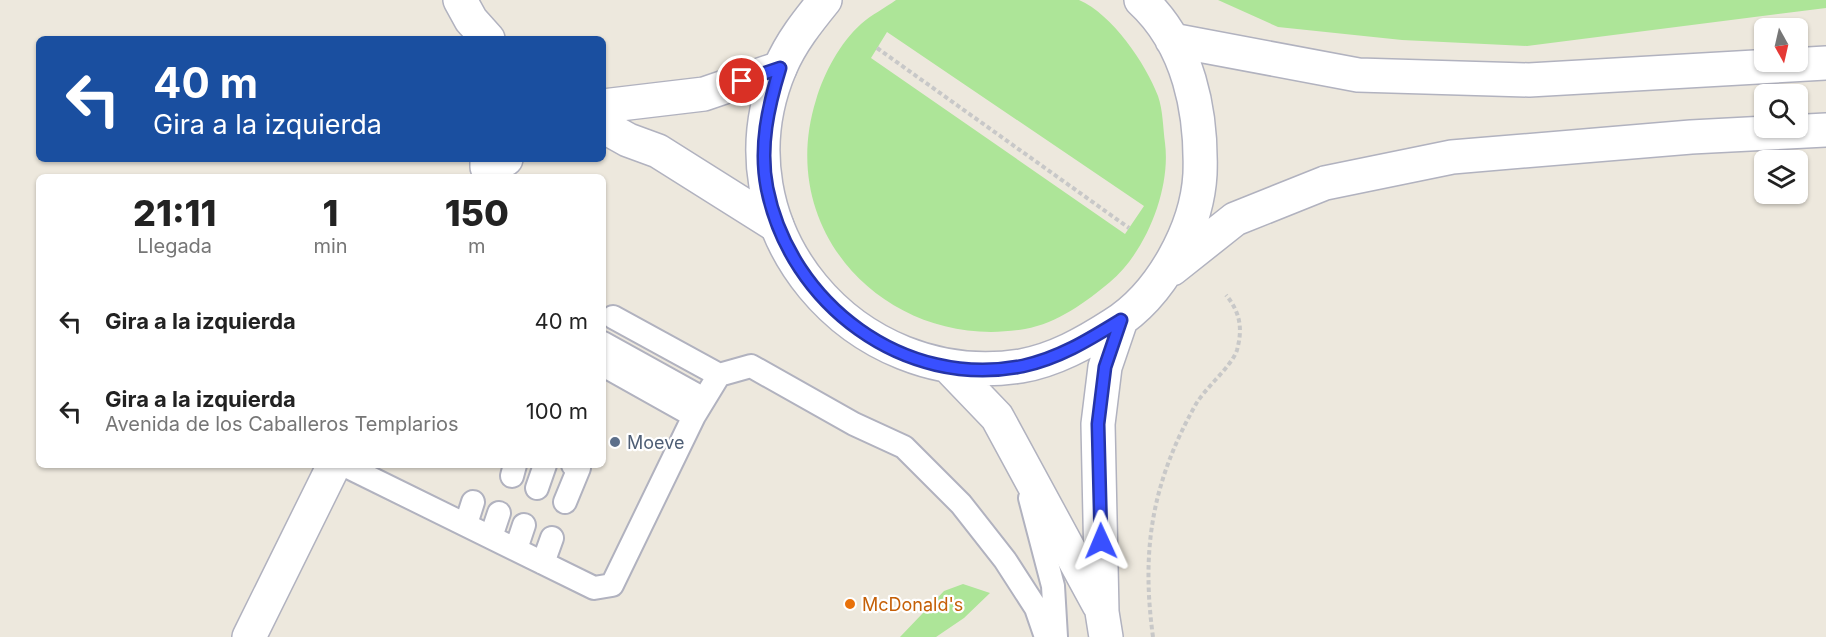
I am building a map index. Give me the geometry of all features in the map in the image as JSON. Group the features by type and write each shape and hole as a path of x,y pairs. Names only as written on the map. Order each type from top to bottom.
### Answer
{"main road":[{"path":"460,0 471,20 485,36"},
{"path":"825,0 803,25 780,68 768,106 763,146 766,187 777,226 795,264 820,297 851,326 887,348 950,367 986,369 1023,366 1075,349 1121,320 1161,278 1235,219 1325,183 1452,157 1691,137 1826,130"},
{"path":"1141,0 1172,40 1194,95 1201,135 1199,185 1185,234 1161,278"},
{"path":"1172,40 1358,75 1529,80 1826,63"},
{"path":"606,106 704,94 780,68"},
{"path":"611,136 658,151 777,226"},
{"path":"1104,624 1098,424 1105,367 1121,320"},
{"path":"950,367 997,417 1019,453 1104,624"},
{"path":"249,637 333,468"}],"lane":[{"path":"612,317 719,375"},
{"path":"606,345 699,407"},
{"path":"606,366 699,407"},
{"path":"350,468 594,588 612,585 699,407 719,375 751,366 854,424 904,447 961,504 1005,560 1036,608 1046,637"},
{"path":"1019,453 1053,586 1056,637"},
{"path":"537,488 544,468"},
{"path":"565,502 579,468"},
{"path":"466,524 473,502"},
{"path":"491,537 499,513"},
{"path":"516,549 524,525"},
{"path":"543,563 552,538"}],"path":[{"path":"877,48 1129,228"},
{"path":"1153,637 1147,593 1153,511 1176,440 1203,393 1236,353 1241,329 1237,308 1226,295"}],"green space":[{"path":"896,0 1079,0 1104,16 1115,28 1136,55 1153,83 1163,119 1166,161 1160,199 1153,218 1135,254 1123,269 1101,290 1060,317 1025,329 976,331 929,322 888,302 854,273 828,237 812,196 807,149 816,100 828,69 846,40 865,21","holes":["887,32 1144,206 1125,234 871,58"]},
{"path":"1218,0 1826,0 1826,8 1527,46 1402,40 1278,27"},
{"path":"963,584 990,593 964,618 936,637 900,637 944,591"}],"place":[{"name":"Moeve","path":"615,442"},
{"name":"McDonald's","path":"850,604"}],"route":[{"path":"742,81 780,68 768,106 763,146 766,187 777,226 795,264 820,297 851,326 887,348 927,362 950,367 986,369 1023,366 1075,349 1121,320 1105,367 1098,424 1101,541"}]}
